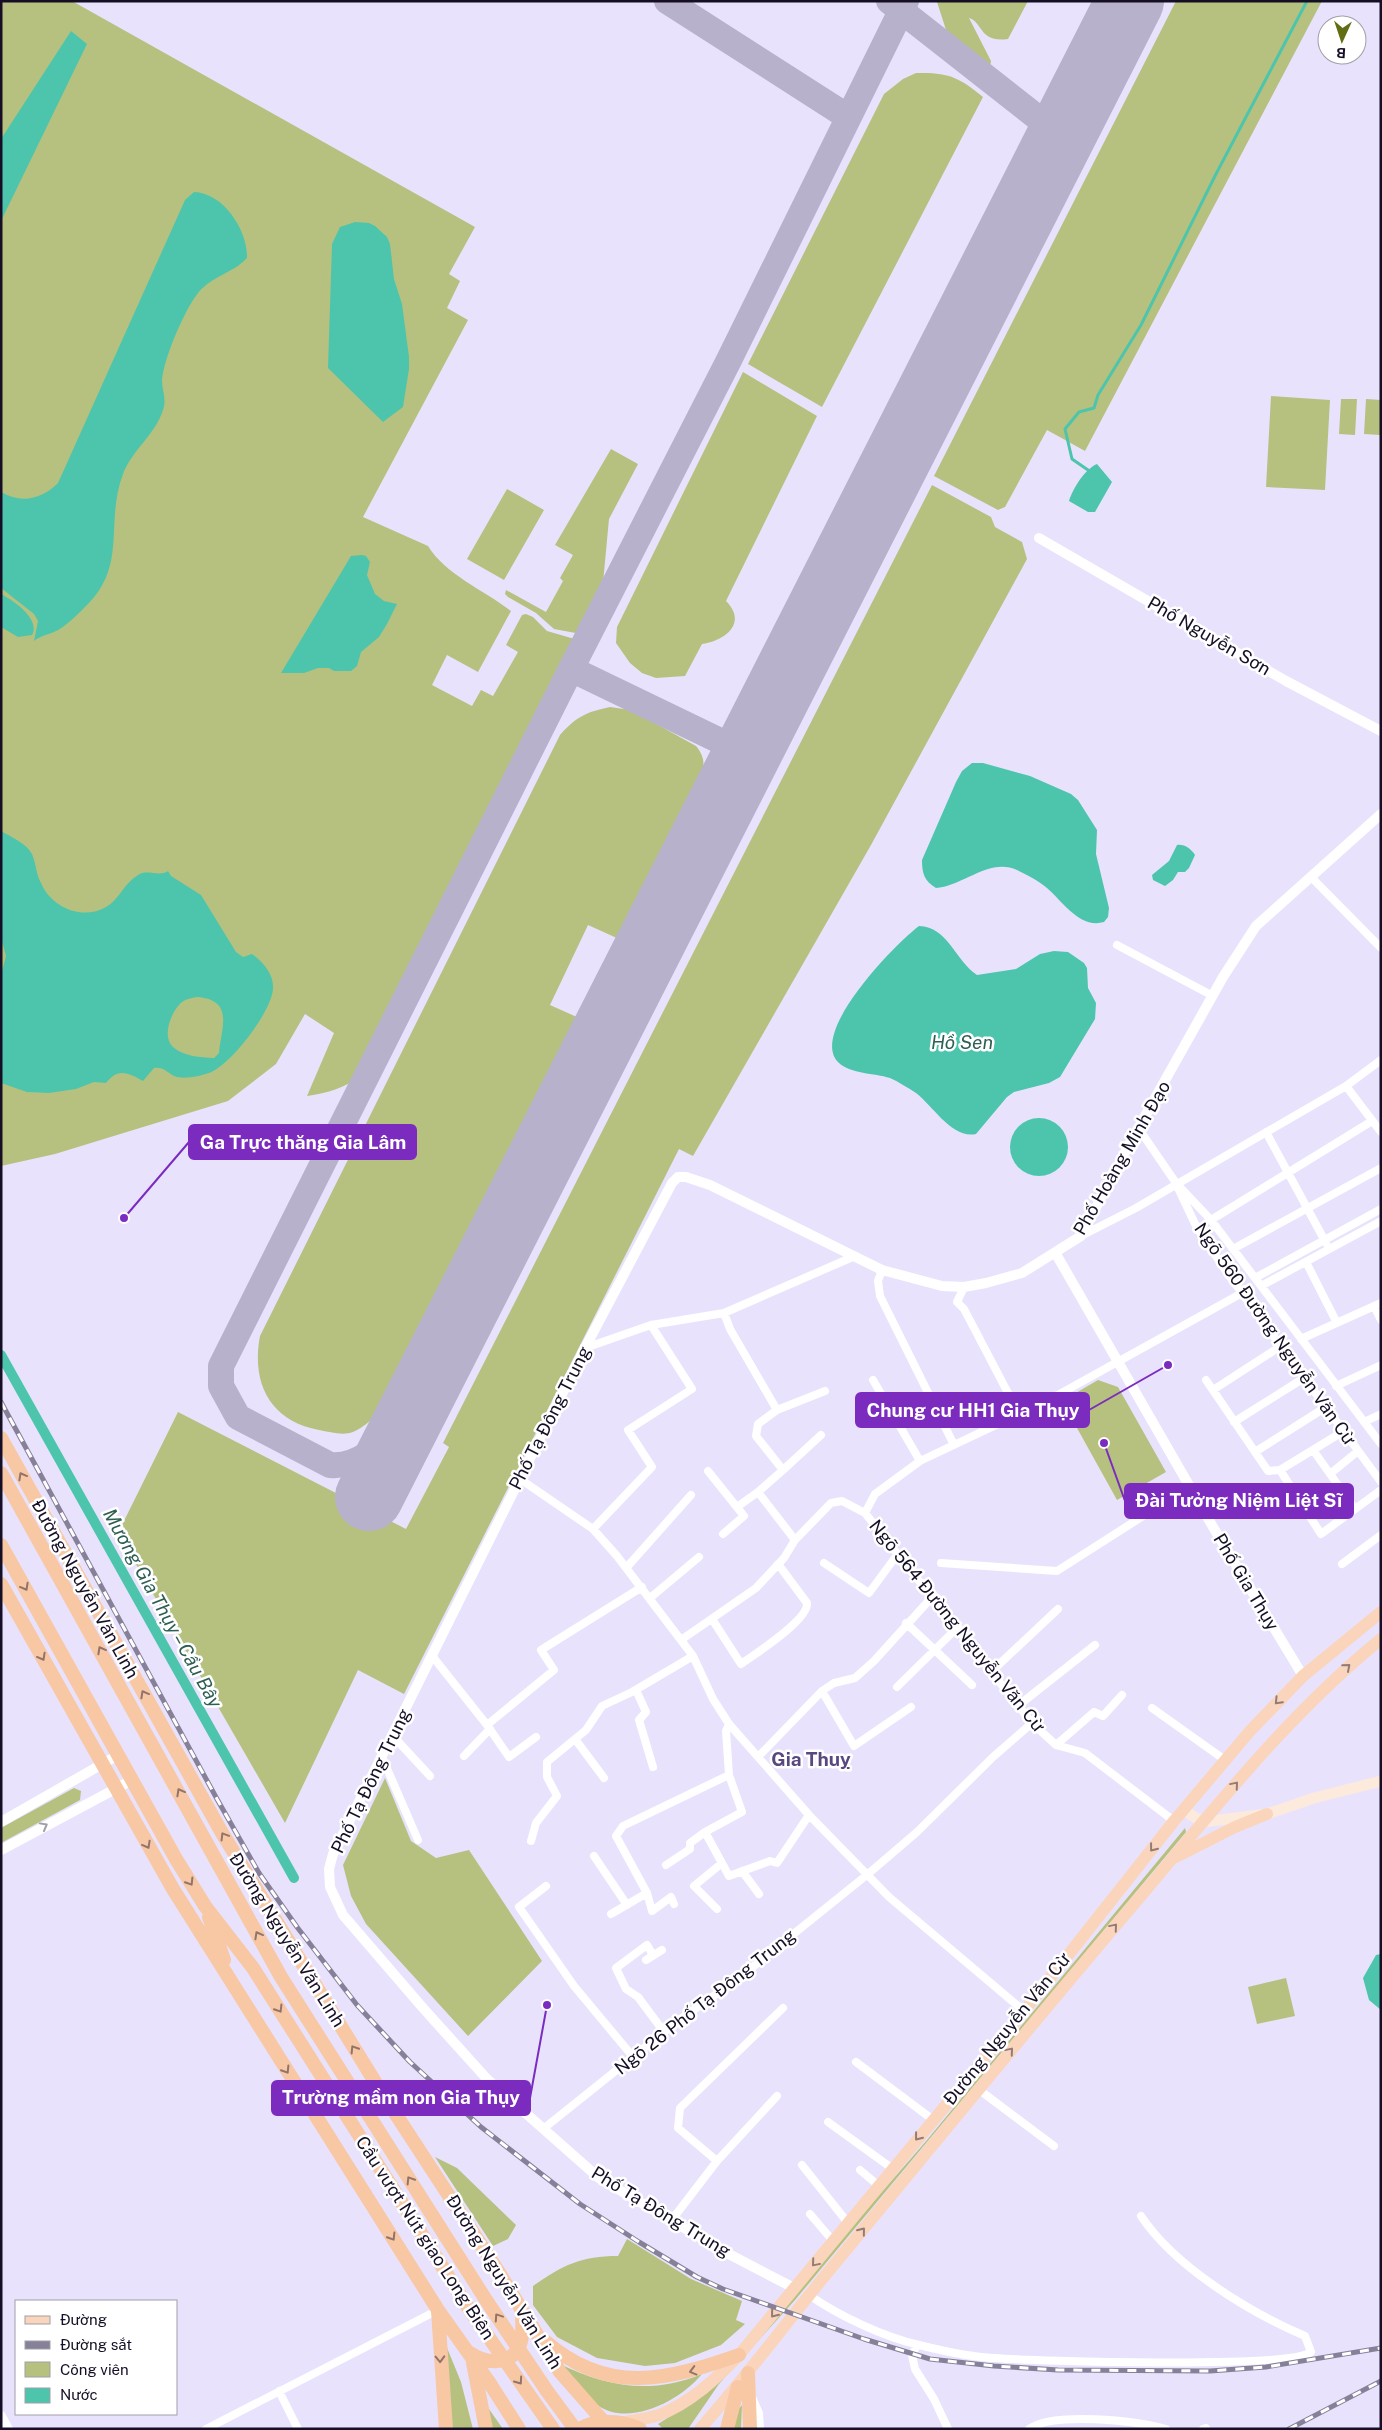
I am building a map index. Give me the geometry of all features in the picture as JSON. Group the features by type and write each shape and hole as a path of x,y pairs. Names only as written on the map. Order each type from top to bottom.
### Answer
{"highway":[{"name":"Đường Nguyễn Văn Linh","path":"1,1438 222,1833 380,2090 522,2309 560,2372 604,2422"},
{"name":"Đường Nguyễn Văn Linh","path":"1,1473 282,1978"},
{"path":"1,1545 132,1780 205,1906 232,1985"},
{"path":"1,1584 160,1868 438,2310 489,2382 519,2429"},
{"path":"81,1616 97,1609"},
{"name":"Cầu vượt Nút giao Long Biên","path":"205,1906 253,1968 471,2312 553,2429"},
{"name":"Cầu vượt Nút giao Long Biên","path":"282,1978 486,2300 575,2429"},
{"path":"469,2355 481,2361 494,2362 507,2358 518,2348 522,2338 522,2309"},
{"path":"438,2310 446,2429"},
{"path":"535,2332 560,2354 587,2367 608,2374 635,2379 673,2376 739,2355"},
{"path":"469,2355 486,2429"},
{"path":"727,2429 748,2373"},
{"path":"743,2387 750,2429"},
{"path":"579,2429 604,2422 621,2423 640,2429"}],"main road":[{"name":"Đường Nguyễn Văn Cừ","path":"621,2423 657,2416 676,2407 720,2375 739,2355 894,2169 932,2119 1024,2011 1174,1821 1225,1760 1303,1676 1381,1612"},
{"name":"Đường Nguyễn Văn Cừ","path":"748,2373 809,2295 978,2089 1242,1776 1311,1701 1343,1670 1381,1639"},
{"path":"1172,1859 1235,1827 1267,1814 1314,1798 1381,1781"},
{"path":"1183,1810 1203,1822 1267,1814"},
{"path":"700,2429 743,2387"}],"street":[{"name":"Phố Nguyễn Sơn","path":"1039,538 1286,681 1381,731"},
{"name":"Phố Hoàng Minh Đạo","path":"678,1177 686,1177 710,1185 882,1270 931,1284 964,1286 1004,1279 1022,1273 1056,1254 1081,1236 1213,996 1256,926 1381,814"},
{"path":"1311,876 1381,948"},
{"path":"1117,945 1213,996"},
{"path":"1081,1236 1128,1212 1346,1086 1381,1060"},
{"path":"1346,1086 1381,1132"},
{"path":"1211,1220 1372,1122"},
{"path":"1139,1129 1176,1183 1211,1220 1379,1440"},
{"path":"1266,1132 1330,1249"},
{"path":"1233,1249 1381,1168"},
{"name":"Phố Tạ Đông Trung","path":"678,1177 668,1189 585,1348 433,1657 346,1826 331,1862 330,1887 339,1908 423,2008 486,2079 543,2129 600,2178 725,2252 794,2288"},
{"name":"Ngõ 560 Đường Nguyễn Văn Cừ","path":"1176,1183 1197,1228 1242,1293 1381,1482"},
{"path":"1255,1278 1381,1209"},
{"path":"1261,1286 1381,1222"},
{"name":"Phố Gia Thụy","path":"1056,1254 1190,1486 1303,1676"},
{"path":"585,1348 651,1325 724,1313 855,1256"},
{"path":"1306,1262 1337,1323"},
{"path":"882,1270 878,1281 880,1296 954,1445"},
{"path":"964,1286 957,1302 964,1309 1019,1414"},
{"path":"680,1640 756,1588 778,1564 795,1540 831,1503 842,1501 865,1513 875,1494 920,1461 1019,1414 1119,1362 1242,1293"},
{"path":"1301,1339 1377,1305 1381,1320"},
{"path":"724,1313 730,1329 777,1410"},
{"path":"593,1529 652,1467 628,1430 692,1389 651,1325"},
{"path":"1213,1390 1281,1346"},
{"path":"1336,1386 1381,1365"},
{"path":"1234,1422 1304,1378"},
{"path":"873,1380 920,1461"},
{"path":"1206,1380 1268,1472 1280,1470 1344,1431"},
{"path":"783,1470 756,1436 758,1424 777,1410 825,1391"},
{"path":"1255,1452 1326,1407"},
{"path":"1364,1422 1381,1414"},
{"path":"737,1507 758,1492 821,1435"},
{"path":"1313,1450 1355,1508"},
{"path":"1330,1474 1358,1451"},
{"path":"1280,1470 1321,1534 1381,1490"},
{"path":"708,1471 744,1516 723,1534"},
{"path":"520,1479 593,1529 626,1567 693,1656 713,1700 729,1724 809,1815 889,1897 1024,2011"},
{"path":"940,1564 1058,1571 1190,1486"},
{"path":"758,1492 795,1540"},
{"path":"626,1567 691,1495"},
{"name":"Ngõ 564 Đường Nguyễn Văn Cừ","path":"865,1513 958,1627 1032,1723 1056,1745 1085,1752 1174,1821"},
{"path":"1342,1564 1381,1535"},
{"path":"824,1563 869,1593 897,1554"},
{"path":"650,1598 700,1557"},
{"path":"712,1619 741,1664 781,1635 808,1608 807,1602 778,1564"},
{"path":"464,1756 489,1727 554,1670 541,1650 642,1587"},
{"path":"758,1757 822,1691 834,1683 854,1678 874,1660 906,1623 933,1596"},
{"path":"992,1671 1058,1609"},
{"path":"906,1623 972,1686"},
{"path":"896,1687 958,1627"},
{"path":"1018,1705 1095,1645"},
{"path":"531,1841 536,1823 556,1796 547,1777 548,1762 586,1730 602,1706 636,1690 693,1656"},
{"path":"433,1657 489,1727 509,1757 536,1737"},
{"path":"636,1690 646,1712 639,1720 653,1767"},
{"path":"822,1691 854,1746 911,1707"},
{"path":"1056,1745 1094,1712 1103,1716 1122,1695"},
{"path":"1152,1708 1225,1760"},
{"name":"Ngõ 26 Phố Tạ Đông Trung","path":"543,2129 634,2058 664,2032 739,1978 868,1874 917,1832 993,1757 1032,1723"},
{"path":"666,1866 690,1849 690,1843 704,1832 742,1812 729,1776 726,1731 729,1724"},
{"path":"393,1736 430,1776"},
{"path":"575,1739 604,1778"},
{"path":"1,1822 118,1755"},
{"path":"382,1757 418,1840"},
{"path":"674,1904 671,1897 652,1911 647,1893 616,1836 624,1826 729,1776"},
{"path":"1,1850 90,1800 132,1780"},
{"path":"704,1832 729,1876 770,1860 777,1863 809,1815"},
{"path":"594,1856 627,1905"},
{"path":"716,1909 694,1886 722,1863"},
{"path":"742,1871 759,1894"},
{"path":"546,1886 519,1907 574,1986 634,2058"},
{"path":"610,1914 647,1893"},
{"path":"654,1955 646,1945 616,1968 626,1989 638,1998 664,2032"},
{"path":"646,1960 662,1950"},
{"path":"717,2161 678,2128 680,2108 783,2008"},
{"path":"856,2062 932,2119"},
{"path":"978,2089 1054,2146"},
{"path":"671,2220 717,2161 776,2096"},
{"path":"828,2122 894,2169"},
{"path":"802,2165 848,2223"},
{"path":"860,2170 879,2186"},
{"path":"810,2214 833,2241"},
{"path":"809,2295 854,2320 917,2345 993,2358 1070,2361 1221,2362 1297,2358 1311,2352 1305,2336 1257,2314 1218,2288 1157,2236 1141,2216"},
{"path":"206,2429 438,2310"},
{"path":"917,2345 912,2355 915,2369 934,2399 948,2429"},
{"path":"743,2387 759,2413 760,2429"},
{"path":"279,2391 298,2429"},
{"path":"1,2416 8,2429"},
{"path":"1029,2429 1049,2422 1072,2419 1134,2421 1166,2429"}],"green space":[{"path":"1,1 72,1 475,227 449,274 460,281 447,308 468,320 363,517 428,546 455,574 511,611 478,672 447,655 432,685 472,706 481,690 493,696 518,652 506,645 522,615 526,614 533,617 547,631 578,640 362,1075 336,1089 307,1096 334,1033 305,1014 276,1064 228,1101 55,1154 1,1166"},
{"path":"1028,1 1008,39 992,38 983,32 974,20 969,18 991,61 990,67 947,33 937,2"},
{"path":"1176,1 1322,1 1085,451 1047,430 1005,507 998,510 934,476"},
{"path":"916,73 952,77 960,80 983,97 822,407 748,364 884,94 903,79"},
{"path":"743,372 817,416 726,601 735,617 731,630 719,639 702,644 685,676 656,678 642,673 630,663 616,643 617,627"},
{"path":"1271,396 1330,400 1325,490 1266,487"},
{"path":"1341,399 1357,399 1355,435 1339,434"},
{"path":"1366,399 1381,400 1380,435 1364,434"},
{"path":"611,449 638,464 609,519 603,583 598,601 581,634 554,629 536,613 508,597 505,594 506,590 546,612 563,581 560,578 573,555 555,545"},
{"path":"932,485 991,517 995,527 1022,542 1027,559 871,845 693,1156 679,1149 404,1694 358,1670 285,1823 118,1533 178,1412 406,1529 449,1447 443,1443"},
{"path":"507,489 544,510 504,580 467,559"},
{"path":"610,707 631,710 696,746 702,755 704,764 699,784 619,939 588,925 550,1005 579,1018 378,1413 363,1426 349,1433 332,1433 302,1425 276,1409 268,1397 262,1384 259,1369 260,1336 560,735 582,716"},
{"path":"1098,1380 1118,1387 1166,1472 1117,1500 1062,1401"},
{"path":"385,1778 411,1841 436,1858 469,1850 542,1961 468,2036 366,1924 351,1896 343,1865"},
{"path":"74,1788 81,1791 80,1800 1,1843 1,1828"},
{"path":"1185,1828 1186,1832 795,2300 719,2384 688,2429 663,2429 658,2424 707,2393 927,2140"},
{"path":"1286,1978 1295,2016 1257,2024 1248,1987"},
{"path":"435,2157 457,2168 516,2225 508,2239 493,2246"},
{"path":"627,2239 691,2279 742,2301 736,2320 745,2324 721,2345 675,2363 645,2366 597,2358 557,2337 533,2305 533,2286 554,2272 573,2263 605,2256 618,2256"},
{"path":"443,2338 461,2382 473,2429 447,2429"},
{"path":"558,2363 594,2378 611,2383 629,2385 664,2385 702,2374 693,2384 668,2401 654,2408 624,2414 610,2411 597,2405"},
{"path":"484,2402 503,2429 487,2429"},
{"path":"742,2405 741,2429 729,2429 733,2416"}],"water":[{"path":"71,31 87,44 1,221 1,139"},
{"path":"194,192 205,194 215,199 232,215 243,236 247,258 235,268 204,287 198,293 181,323 166,360 162,380 165,402 163,410 155,427 132,457 123,474 115,511 111,561 106,577 98,592 66,625 34,641 38,621 34,614 1,588 1,492 17,498 31,498 45,493 58,483 185,200"},
{"path":"355,222 369,223 387,237 390,244 394,279 402,304 409,357 403,407 383,422 328,368 332,244 340,227"},
{"path":"1097,464 1112,482 1095,512 1088,512 1069,501 1080,479"},
{"path":"351,556 366,556 370,562 367,575 375,594 384,601 397,604 379,637 361,652 357,666 351,671 334,671 329,668 318,668 304,673 281,673"},
{"path":"1,594 18,605 29,617 34,629 32,635 18,637 1,627"},
{"path":"972,763 983,763 1030,776 1071,794 1078,800 1097,830 1096,854 1109,908 1108,917 1104,922 1087,922 1072,913 1040,883 1017,870 1007,867 987,869 956,883 936,888 926,879 922,869 922,860 956,782 962,771"},
{"path":"1,831 18,841 32,854 39,880 52,899 68,909 78,912 97,911 111,904 133,878 142,873 164,873 168,871 171,876 201,895 236,952 243,957 252,954 265,966 273,982 272,996 267,1008 250,1035 228,1060 209,1073 182,1078 174,1076 163,1069 154,1068 143,1081 128,1074 119,1073 110,1078 106,1083 94,1082 76,1089 49,1093 27,1092 1,1083 1,975 6,956 1,938","holes":["197,997 209,999 221,1009 223,1017 219,1053 214,1058 182,1053 173,1047 170,1042 168,1036 169,1023 182,1002"]},
{"path":"1177,845 1188,847 1195,855 1189,868 1185,872 1178,872 1173,880 1165,886 1153,880 1152,875 1169,861"},
{"name":"Hồ Sen","path":"919,926 937,932 951,945 969,969 977,975 1016,969 1040,954 1054,951 1068,952 1084,963 1087,968 1088,988 1096,1003 1095,1019 1060,1077 1049,1083 1014,1092 1007,1097 976,1134 959,1132 951,1127 916,1093 890,1078 844,1067 839,1063 832,1050 835,1032 844,1012 858,990 892,951"},
{"path":"1033,1118 1045,1118 1060,1126 1068,1141 1068,1153 1060,1168 1045,1176 1033,1176 1018,1168 1010,1153 1010,1141 1018,1126"},
{"path":"1381,1954 1381,2010 1369,2000 1363,1978 1376,1955"}],"waterway":[{"path":"1088,470 1072,459 1065,429 1079,412 1094,408 1098,395 1141,325 1216,174 1307,1"},
{"name":"Mương Gia Thụy – Cầu Bây","path":"1,1355 294,1878"}],"taxiway":[{"path":"667,1 848,117"},
{"path":"889,1 1061,136"},
{"path":"411,1413 385,1440 365,1456 343,1465 330,1465 238,1417 221,1386 221,1366 571,669 729,360 906,1"},
{"path":"571,669 747,754"}],"runway":[{"path":"369,1497 1130,1"}],"railway":[{"path":"1,1402 217,1799 259,1873 297,1927 357,2005 410,2062 481,2127 580,2204 697,2277 723,2289 864,2339 930,2359 1058,2370 1210,2371 1266,2367 1381,2348"},
{"path":"1289,2429 1381,2381"}],"place":[{"name":"Ga Trực thăng Gia Lâm","path":"124,1218"},
{"name":"Chung cư HH1 Gia Thụy","path":"1168,1365"},
{"name":"Đài Tưởng Niệm Liệt Sĩ","path":"1104,1443"},
{"name":"Trường mầm non Gia Thụy","path":"547,2005"}],"district":[{"name":"Gia Thuỵ","path":"811,1759"}]}
